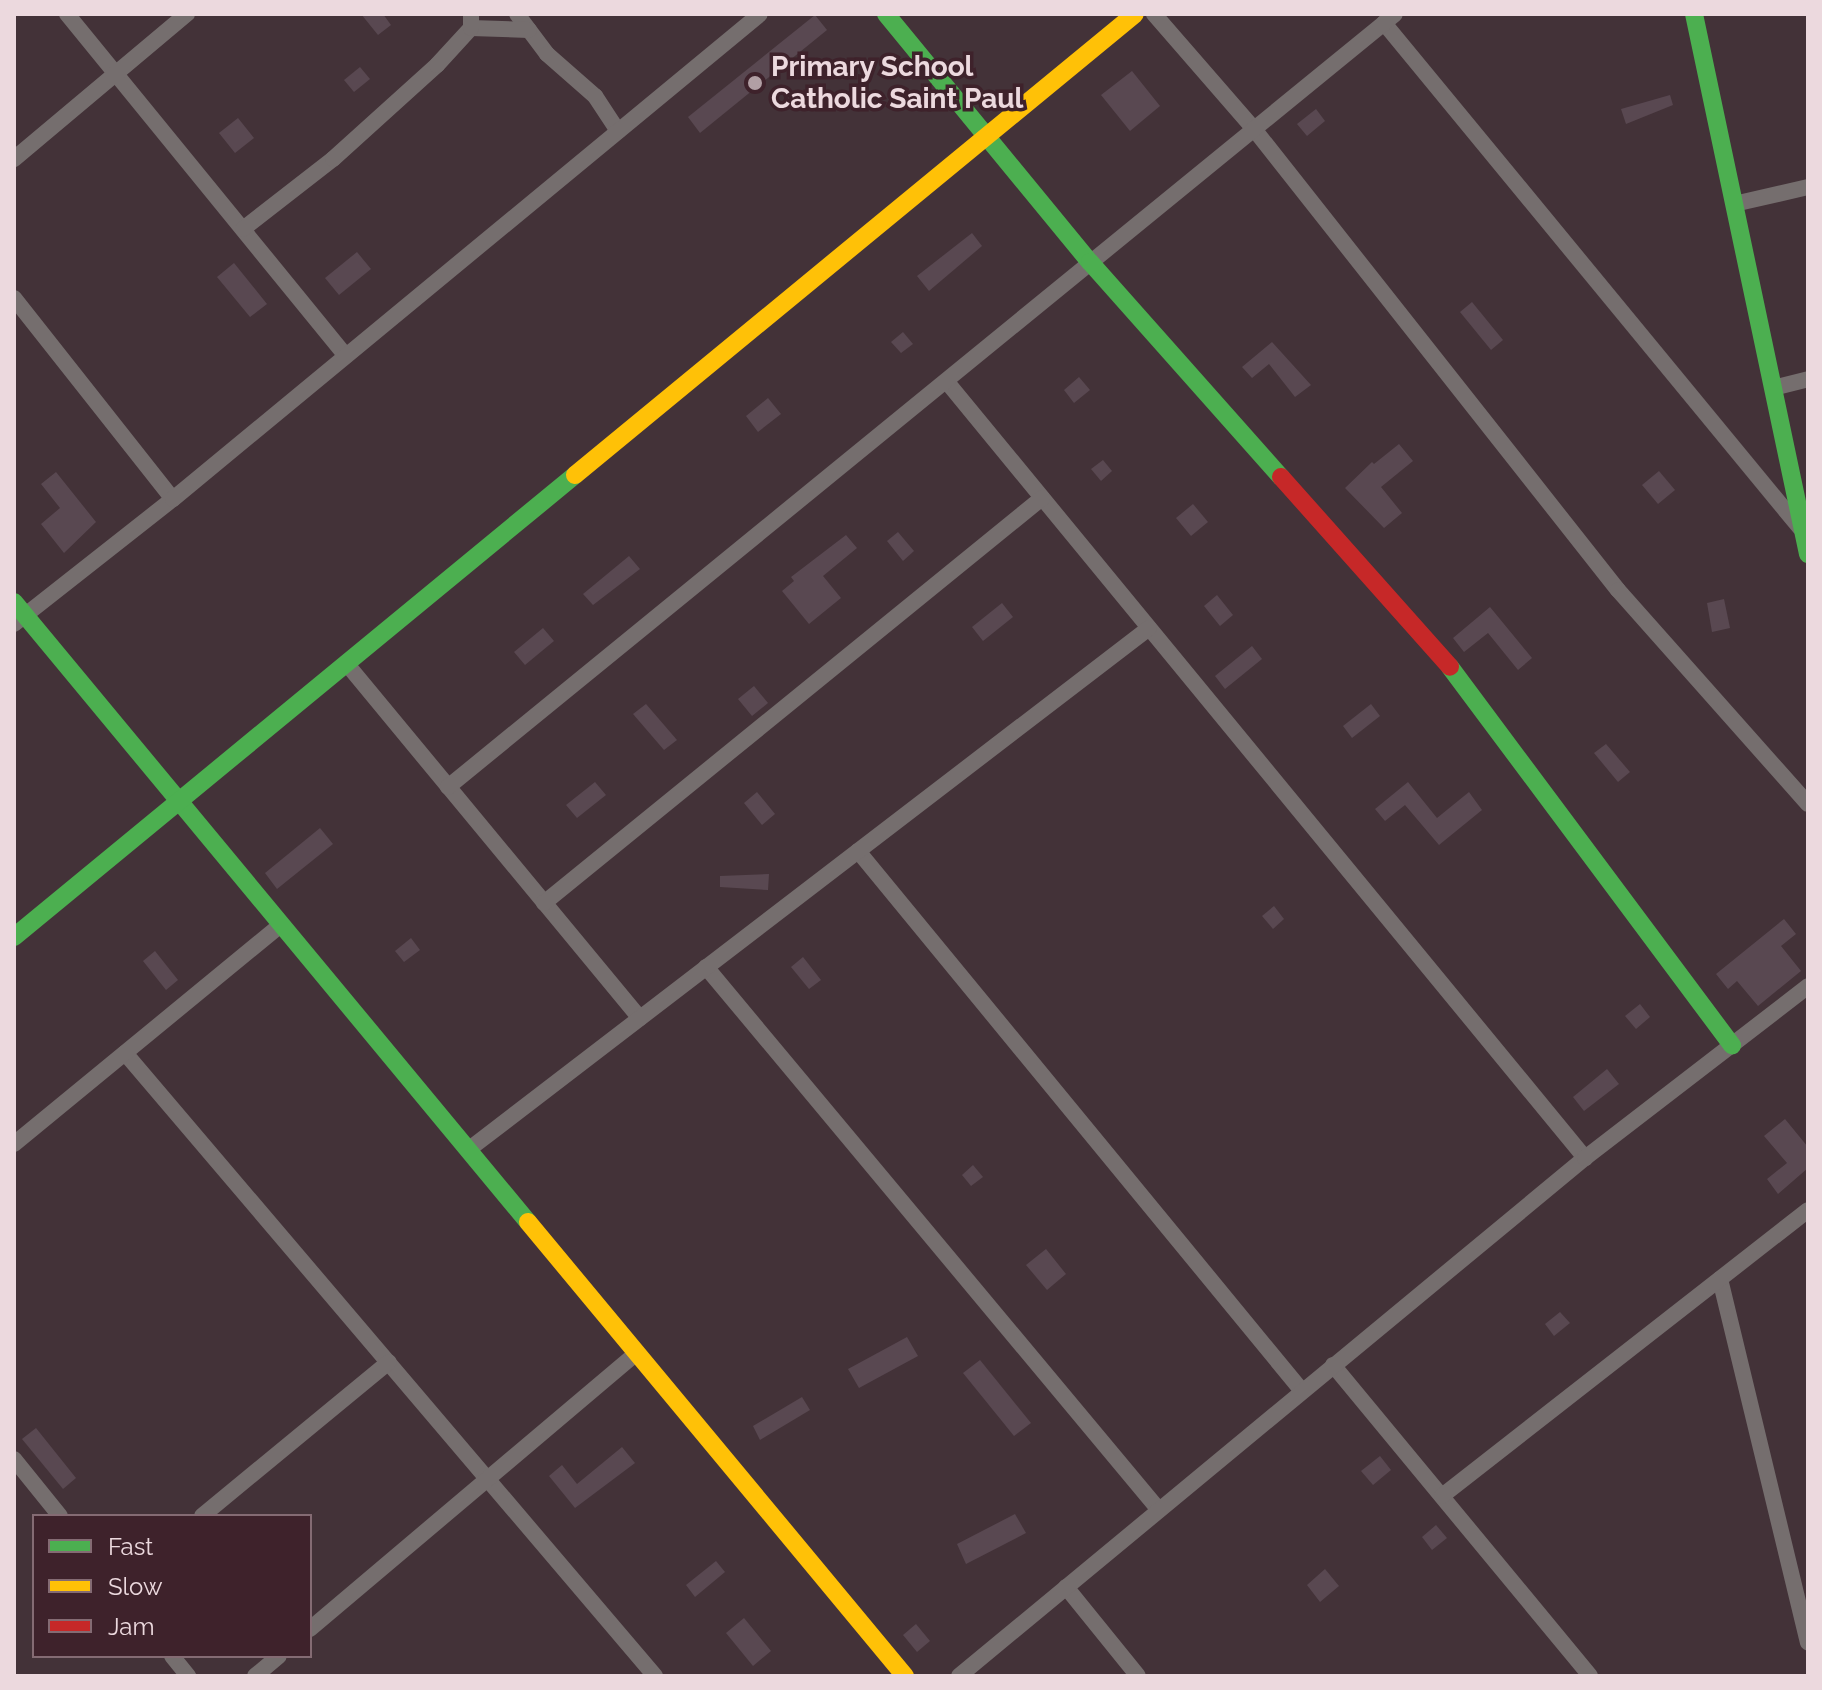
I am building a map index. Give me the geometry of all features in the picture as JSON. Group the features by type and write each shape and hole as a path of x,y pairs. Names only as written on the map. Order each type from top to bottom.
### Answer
{"street":[{"path":"67,14 346,356"},
{"path":"14,159 187,14"},
{"path":"517,14 547,54 595,96 618,131"},
{"path":"760,14 173,499 18,614 178,801 905,1676"},
{"path":"886,14 1090,262 1466,685 1732,1045"},
{"path":"14,937 1135,14"},
{"path":"1154,14 1254,129 1618,590 1808,804"},
{"path":"1694,14 1808,554"},
{"path":"448,787 1390,18 1803,532"},
{"path":"243,229 333,159 437,65 471,21 529,30"},
{"path":"1734,204 1808,187"},
{"path":"14,298 173,499"},
{"path":"1773,388 1808,379"},
{"path":"947,382 1585,1158"},
{"path":"544,903 1042,498"},
{"path":"468,1150 1149,628"},
{"path":"346,663 640,1018"},
{"path":"858,851 1302,1391"},
{"path":"14,1144 281,925"},
{"path":"706,967 1159,1510"},
{"path":"959,1676 1585,1158 1808,986"},
{"path":"125,1053 655,1676"},
{"path":"1442,1496 1808,1210"},
{"path":"1720,1279 1808,1643"},
{"path":"312,1627 637,1353"},
{"path":"204,1514 389,1362"},
{"path":"1333,1365 1590,1676"},
{"path":"14,1459 58,1514"},
{"path":"1066,1587 1138,1676"},
{"path":"174,1658 188,1676"},
{"path":"255,1676 277,1658"}],"building":[{"path":"361,14 383,14 391,25 378,35"},
{"path":"815,15 827,30 700,133 688,117"},
{"path":"360,67 370,79 354,92 344,80"},
{"path":"1132,71 1160,106 1130,131 1101,95"},
{"path":"1670,95 1673,105 1626,124 1621,109"},
{"path":"1316,109 1325,121 1307,136 1297,124"},
{"path":"238,118 254,138 235,153 219,133"},
{"path":"972,233 982,246 929,291 917,276"},
{"path":"357,252 371,269 339,295 325,278"},
{"path":"234,263 267,304 250,317 217,277"},
{"path":"1472,302 1503,340 1491,350 1460,312"},
{"path":"903,332 913,344 901,353 891,342"},
{"path":"1272,342 1311,385 1295,397 1269,364 1252,378 1242,367"},
{"path":"1079,377 1090,390 1074,403 1064,390"},
{"path":"768,398 781,414 758,432 746,416"},
{"path":"1399,444 1413,461 1381,487 1402,513 1384,528 1345,488 1372,462 1374,464"},
{"path":"1103,460 1112,471 1101,481 1091,469"},
{"path":"1659,471 1675,490 1658,504 1642,485"},
{"path":"56,472 96,522 64,553 41,524 60,508 41,484"},
{"path":"1193,504 1208,522 1191,536 1176,518"},
{"path":"898,532 914,551 903,561 887,541"},
{"path":"846,535 857,548 823,576 841,598 809,624 782,591 794,581 791,577"},
{"path":"629,556 640,569 593,605 583,594"},
{"path":"1217,595 1233,615 1220,626 1204,606"},
{"path":"1724,599 1730,628 1712,632 1707,603"},
{"path":"1002,603 1013,617 983,641 972,627"},
{"path":"1490,607 1532,658 1518,670 1488,633 1464,652 1453,638"},
{"path":"543,628 554,641 525,665 514,652"},
{"path":"1252,646 1262,659 1225,689 1215,676"},
{"path":"754,686 768,703 752,716 738,699"},
{"path":"646,704 677,740 664,750 633,714"},
{"path":"1371,704 1380,716 1352,738 1343,726"},
{"path":"1606,744 1630,772 1618,782 1594,753"},
{"path":"595,782 606,795 577,818 566,805"},
{"path":"1408,782 1437,818 1469,792 1482,810 1439,845 1405,805 1385,821 1375,809"},
{"path":"757,792 775,814 762,825 744,803"},
{"path":"320,828 333,844 277,889 265,873"},
{"path":"769,874 768,890 720,887 720,876"},
{"path":"1274,906 1284,919 1273,929 1262,916"},
{"path":"1784,919 1796,934 1781,946 1801,971 1758,1006 1737,981 1728,989 1716,974"},
{"path":"411,938 420,950 404,962 395,951"},
{"path":"155,951 178,980 166,990 143,961"},
{"path":"803,957 821,980 809,989 791,967"},
{"path":"1640,1004 1650,1017 1636,1029 1625,1016"},
{"path":"1607,1069 1619,1084 1584,1111 1573,1097"},
{"path":"1785,1119 1808,1147 1808,1168 1778,1194 1767,1179 1787,1163 1764,1136"},
{"path":"973,1165 983,1177 971,1186 962,1175"},
{"path":"1046,1249 1066,1274 1047,1290 1026,1265"},
{"path":"1560,1312 1570,1323 1554,1336 1545,1324"},
{"path":"907,1337 918,1356 859,1388 848,1369"},
{"path":"980,1360 1031,1423 1014,1436 963,1373"},
{"path":"802,1397 810,1410 760,1440 753,1426"},
{"path":"36,1428 76,1478 63,1489 22,1439"},
{"path":"622,1447 635,1463 575,1508 549,1476 562,1465 577,1484"},
{"path":"1380,1456 1391,1470 1373,1485 1361,1471"},
{"path":"1015,1514 1026,1533 966,1564 957,1544"},
{"path":"1436,1525 1447,1538 1432,1550 1422,1537"},
{"path":"716,1561 725,1572 695,1597 686,1585"},
{"path":"1325,1569 1339,1586 1320,1602 1307,1585"},
{"path":"744,1618 771,1651 753,1666 726,1633"},
{"path":"916,1624 930,1641 917,1652 903,1635"}],"traffic: fast":[{"path":"886,14 1090,262 1281,477"},
{"path":"1694,14 1808,554"},
{"path":"14,937 575,475"},
{"path":"14,602 528,1222"},
{"path":"1450,667 1732,1045"}],"traffic: slow":[{"path":"575,475 1135,14"},
{"path":"528,1222 905,1676"}],"traffic: jam":[{"path":"1281,477 1450,667"}],"place":[{"name":"Primary School Catholic Saint Paul","path":"755,83"}]}
